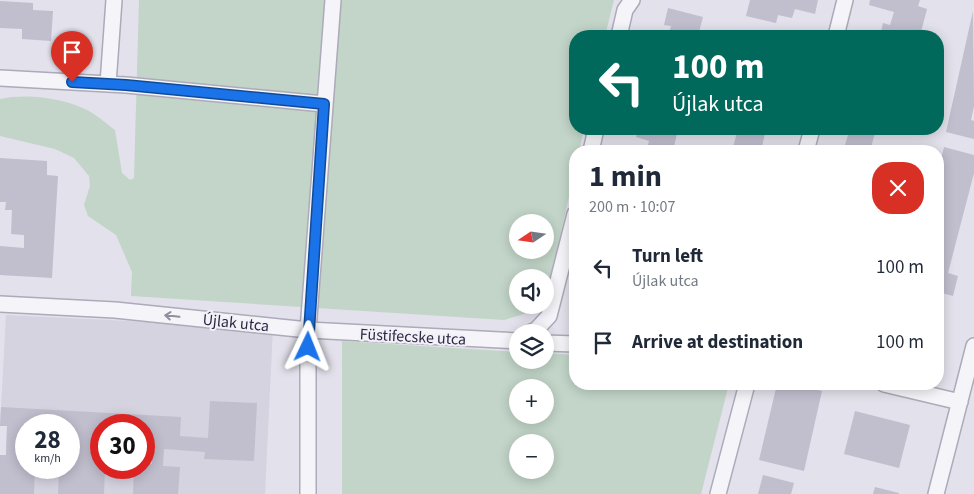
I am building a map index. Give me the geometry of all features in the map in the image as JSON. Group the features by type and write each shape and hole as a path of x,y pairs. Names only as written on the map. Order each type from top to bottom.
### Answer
{"street":[{"path":"108,84 114,0"},
{"path":"308,494 308,330 333,0"},
{"path":"620,30 625,10 632,0"},
{"path":"838,30 845,0"},
{"path":"0,78 108,84 324,104"},
{"path":"542,324 549,316 569,238"},
{"name":"Újlak utca","path":"0,304 115,310 308,330"},
{"name":"Füstifecske utca","path":"308,330 509,340"},
{"path":"554,343 569,344"},
{"path":"936,494 974,346"},
{"path":"718,494 745,390"},
{"path":"909,390 960,402"}],"shaded area":[{"path":"6,315 273,328 265,494 0,494 0,455 6,455 7,426 0,426"}],"green space":[{"path":"139,0 614,0 606,30 569,30 569,135 583,135 580,145 569,145 569,197 553,269 509,269 509,314 524,314 504,320 131,296 132,272 116,235 88,216 84,205 90,186 89,176 74,158 55,149 0,136 0,99 11,97 45,98 68,103 89,111 115,130 122,173 130,180 134,178"},
{"path":"342,341 509,351 509,369 554,369 554,354 569,355 569,390 727,390 701,494 342,494"}],"building":[{"path":"750,0 818,0 815,14 795,9 792,18 778,15 776,23 746,16"},
{"path":"870,0 920,0 918,6 927,9 922,30 881,30 883,23 890,25 894,12 869,5"},
{"path":"0,1 33,3 33,10 53,11 51,41 22,39 22,29 0,28"},
{"path":"668,8 703,17 700,30 670,30 671,26 664,25"},
{"path":"973,11 974,106 971,120 974,121 974,139 946,132"},
{"path":"636,135 677,135 674,145 648,145 649,141 636,137"},
{"path":"736,135 765,135 762,145 734,145"},
{"path":"848,135 874,135 872,145 845,145"},
{"path":"944,147 974,155 974,173 948,273 958,276 953,296 944,294"},
{"path":"0,158 47,161 47,175 58,176 52,278 0,275 0,246 24,248 24,235 11,234 12,210 5,210 6,202 0,202"},
{"path":"776,390 822,391 804,471 759,460"},
{"path":"210,401 257,403 254,461 204,459 205,452 164,449 163,466 180,467 178,494 133,494 134,479 155,479 155,416 181,417 180,436 208,438"},
{"path":"1,407 127,414 90,414 90,479 105,479 104,494 58,494 59,479 80,479 80,414 15,414 15,479 35,479 34,494 0,494 0,455 6,455 7,426 0,426"},
{"path":"855,411 910,425 899,468 844,454"},
{"path":"763,475 794,483 791,494 758,494"},
{"path":"875,487 899,493 899,494 873,494"}],"route":[{"path":"72,82 126,85 324,104 308,347"}]}
